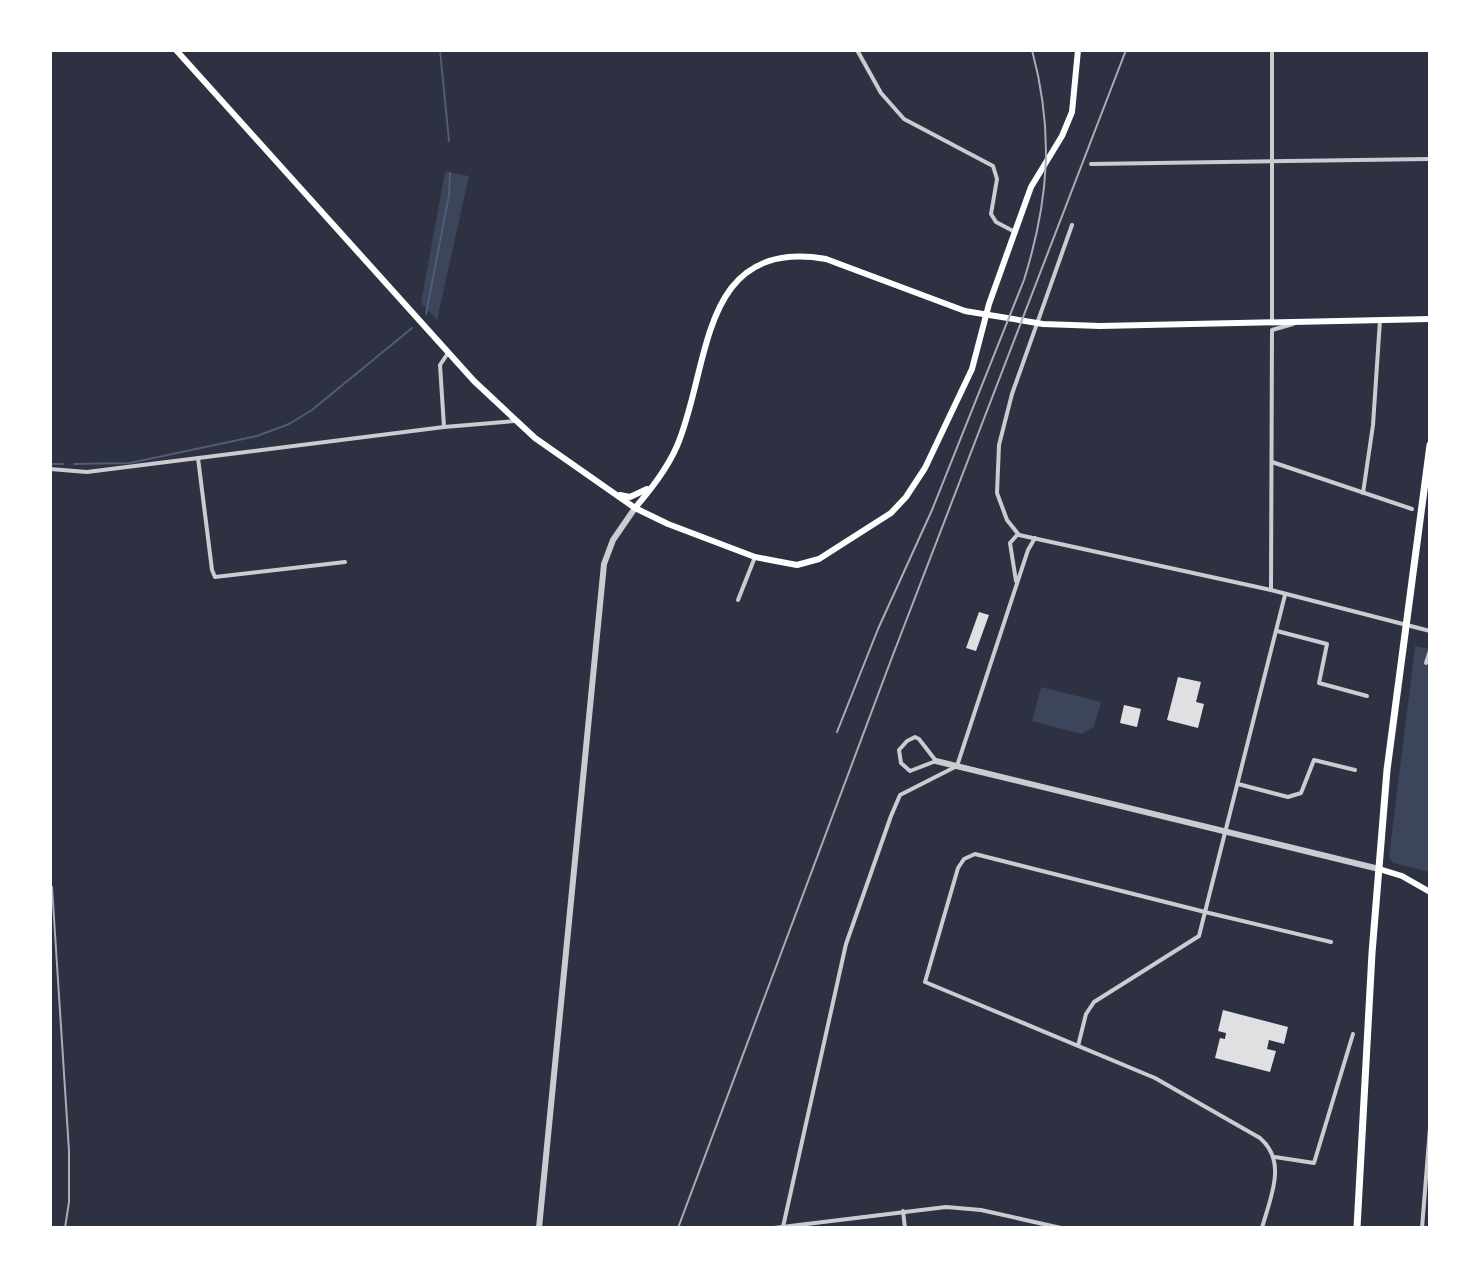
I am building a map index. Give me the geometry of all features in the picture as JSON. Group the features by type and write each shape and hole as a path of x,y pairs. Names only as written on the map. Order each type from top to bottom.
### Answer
{"main road":[{"path":"176,50 448,353 515,421 635,508 677,528 755,557 797,565 819,559 891,513 925,468 967,384 989,304 1035,178 1062,136 1072,112 1078,50"},
{"path":"635,508 656,482 677,446 715,311 734,285 759,267 794,257 826,259 965,311 1043,324 1100,326 1380,319 1430,321"},
{"path":"1357,1228 1372,953 1387,770 1430,445"},
{"path":"615,494 625,497 635,495 656,482"},
{"path":"1379,869 1402,876 1430,892"}],"street":[{"path":"857,50 881,93 904,119 993,166 997,179 991,214 996,222 1015,232"},
{"path":"1272,50 1272,322"},
{"path":"1091,164 1430,159"},
{"path":"1019,535 1007,520 997,493 999,445 1012,394 1072,225"},
{"path":"1363,493 1373,425 1380,319"},
{"path":"1271,590 1272,330 1302,321"},
{"path":"444,427 440,365 448,353"},
{"path":"50,469 87,472 444,427 515,421"},
{"path":"198,458 215,577 345,562"},
{"path":"1272,462 1412,509"},
{"path":"539,1228 604,564 613,540 635,508"},
{"path":"1013,596 1016,575 1010,543 1012,537 1019,535 1271,590 1430,631"},
{"path":"783,1227 846,944 895,807 904,792 957,766 1028,550 1035,538"},
{"path":"738,600 755,557"},
{"path":"1078,1046 1086,1014 1094,1002 1199,936 1285,595"},
{"path":"1276,630 1327,644 1319,683 1367,696"},
{"path":"1426,663 1430,651"},
{"path":"936,761 929,749 915,737 899,750 901,763 910,771 936,761 1379,869"},
{"path":"1238,784 1288,797 1301,793 1314,760 1355,770"},
{"path":"1262,1228 1276,1176 1275,1157 1260,1138 1155,1078 925,982 958,868 964,859 975,854 1331,942"},
{"path":"1275,1157 1314,1163 1353,1034"},
{"path":"1422,1228 1430,1128"},
{"path":"774,1228 903,1211 960,1208 1035,1226 1061,1228"},
{"path":"903,1211 905,1228"},
{"path":"827,1221 827,1228"}],"shaded area":[{"path":"445,172 469,176 437,320 421,303"},
{"path":"1415,646 1430,649 1430,872 1393,863 1389,857"},
{"path":"1041,687 1101,702 1094,727 1082,734 1032,721"}],"building":[{"path":"979,612 989,615 976,651 966,648"},
{"path":"1178,677 1201,682 1196,702 1204,704 1198,728 1167,720"},
{"path":"1124,705 1141,709 1137,727 1120,723"},
{"path":"1223,1010 1288,1027 1284,1044 1269,1040 1267,1049 1276,1051 1270,1072 1215,1058 1220,1038 1225,1039 1226,1033 1218,1031"}],"waterway":[{"path":"440,50 449,141"},
{"path":"426,314 449,195 450,173"},
{"path":"74,464 130,463 257,436 289,424 312,410 412,328"},
{"path":"50,464 63,464"}],"railway":[{"path":"837,732 878,629 932,510 1024,280 1039,222 1046,166 1044,109 1032,50"},
{"path":"678,1228 891,660 1126,50"},
{"path":"52,887 69,1151 69,1202 65,1228"}]}
